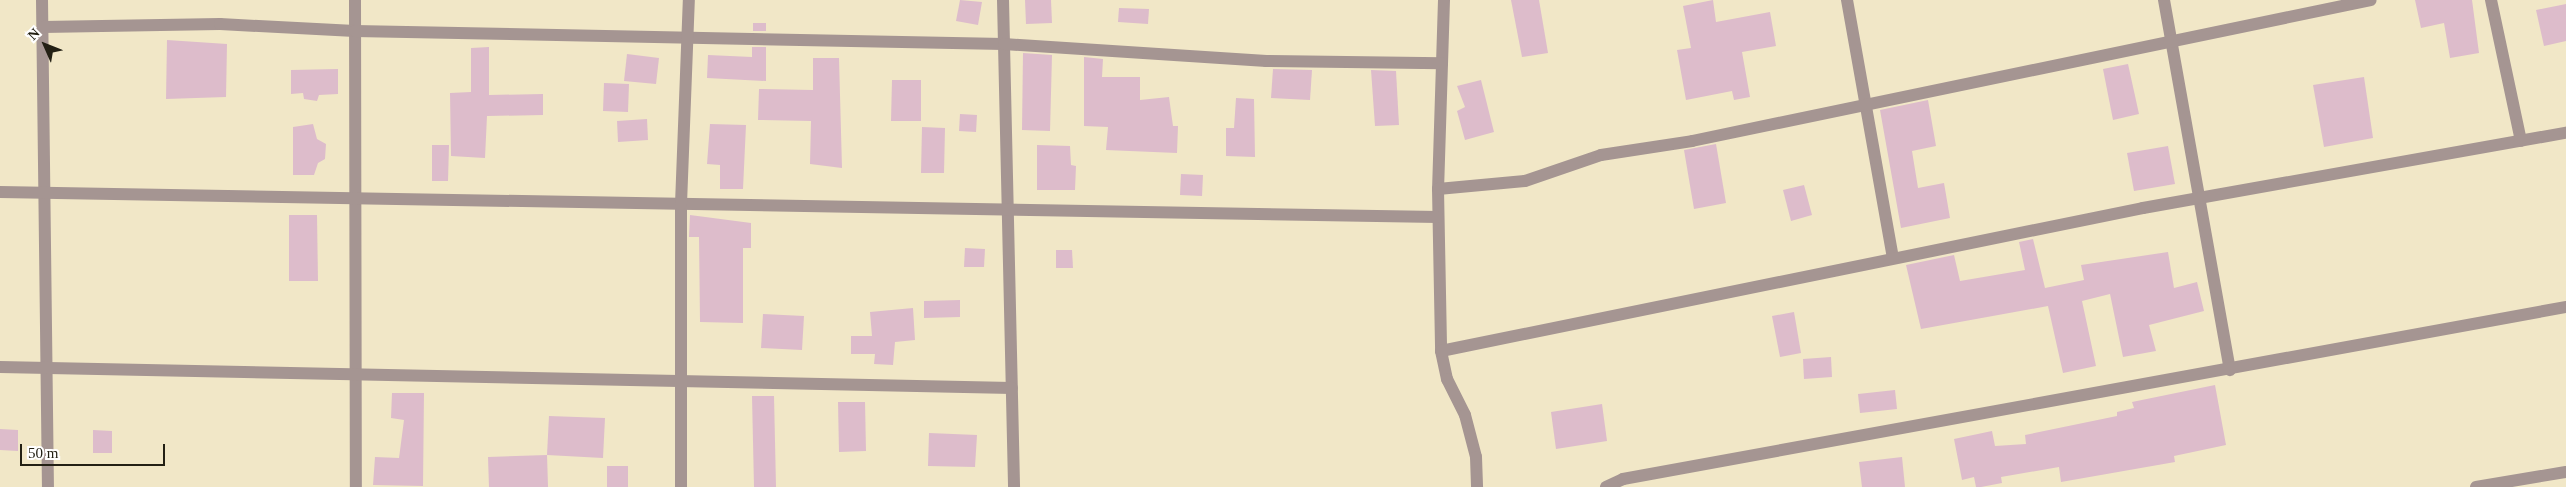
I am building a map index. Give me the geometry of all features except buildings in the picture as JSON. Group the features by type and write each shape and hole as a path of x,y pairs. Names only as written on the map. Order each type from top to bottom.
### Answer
{"street":[{"path":"42,0 48,487"},
{"path":"355,0 358,199 356,487"},
{"path":"681,487 681,204 689,0"},
{"path":"1002,0 1014,487"},
{"path":"1444,0 1438,188 1441,351 1447,379 1465,414 1476,457 1477,487"},
{"path":"1847,0 1893,258"},
{"path":"2164,0 2230,370"},
{"path":"1438,188 1525,181 1601,155 1692,141 1866,103 2371,0"},
{"path":"2491,0 2521,141"},
{"path":"43,27 220,24 355,31 688,36 1004,44 1266,61 1442,63"},
{"path":"1441,351 1893,258 2200,198 2566,133"},
{"path":"0,192 1438,217"},
{"path":"1606,487 1623,479 2230,370 2566,307"},
{"path":"0,367 1012,388"},
{"path":"2476,487 2566,472"}]}
